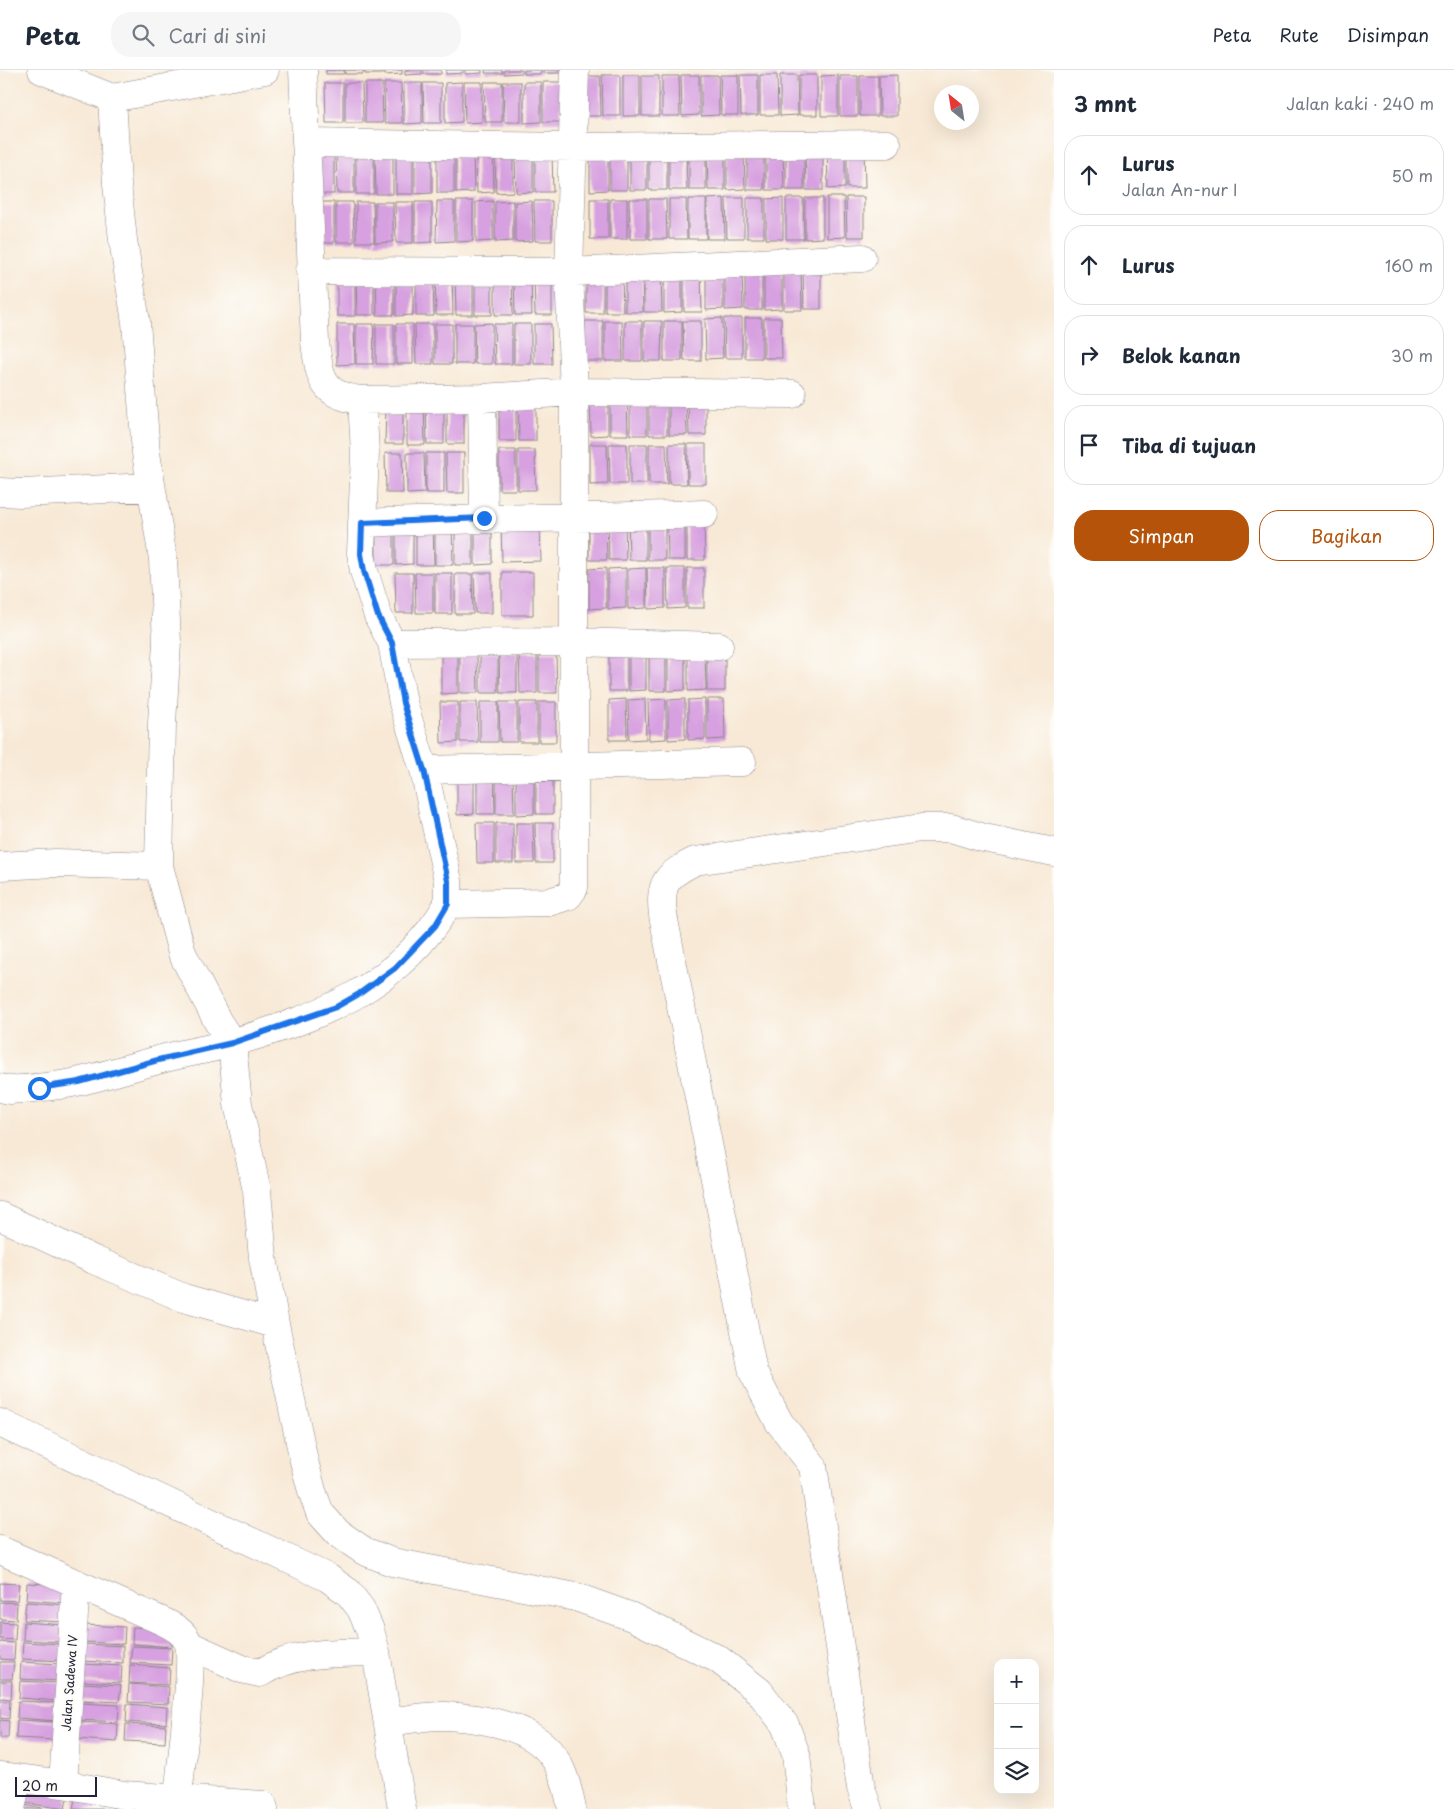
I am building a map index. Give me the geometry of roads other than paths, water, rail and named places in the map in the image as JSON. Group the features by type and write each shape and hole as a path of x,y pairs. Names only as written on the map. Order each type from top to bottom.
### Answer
{"street":[{"path":"42,70 112,98 265,70"},
{"path":"303,70 310,271 315,342 323,381 328,390 337,395 362,400 482,398 574,392 792,394"},
{"path":"448,904 550,902 562,898 571,892 576,882 574,765 574,392 569,272 575,70"},
{"path":"112,98 116,184 136,322 150,487 160,535 167,642 162,723 160,866 182,953 218,1022 232,1043 238,1104 258,1191 263,1258 275,1324 312,1491 320,1513 338,1533 364,1550 392,1562 576,1598 632,1616 718,1659 759,1691 785,1725 796,1754 802,1809"},
{"path":"306,144 574,147 887,144"},
{"path":"310,271 569,272 862,258"},
{"path":"482,398 484,518"},
{"path":"0,1088 10,1090 79,1082 158,1060 232,1043 336,1007 359,994 390,972 435,926 448,904 448,881 424,770 403,703 392,643 378,616 364,571 361,554 365,453 362,400"},
{"path":"0,492 150,487"},
{"path":"362,523 484,518 574,519 704,514"},
{"path":"392,643 575,642 719,646"},
{"path":"424,770 742,762"},
{"path":"868,1809 861,1788 812,1466 779,1422 753,1372 662,915 662,888 673,874 695,861 920,828 951,828 984,838 1054,852"},
{"path":"0,866 56,863 160,866"},
{"path":"0,1216 101,1264 184,1298 275,1324"},
{"path":"0,1423 328,1578 348,1592 361,1609 376,1652 402,1809"},
{"path":"0,1550 171,1625 184,1636 189,1644 242,1669 260,1673 277,1664 307,1654 376,1652"},
{"name":"Jalan Sadewa IV","path":"63,1784 76,1583"},
{"path":"178,1797 189,1644"},
{"path":"389,1722 445,1716 502,1725 522,1733 552,1754 562,1772 572,1809"},
{"path":"11,1809 8,1778 63,1784 123,1802 178,1797 263,1805 264,1809"}]}
